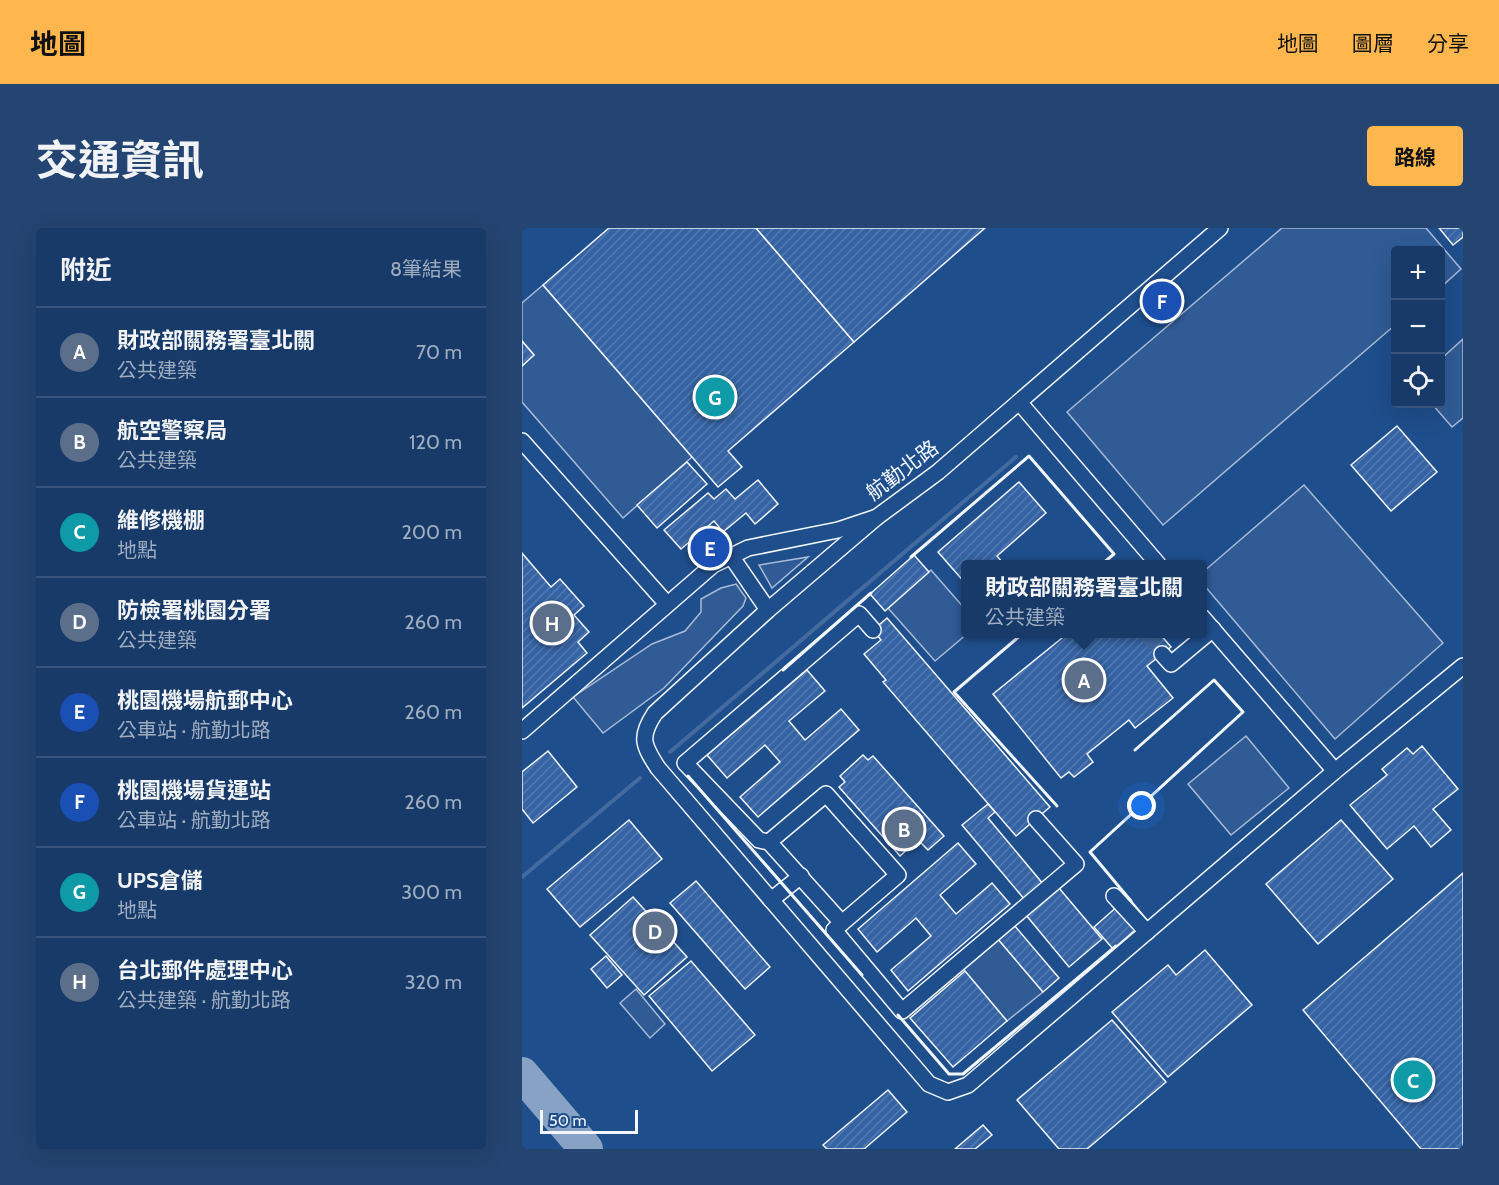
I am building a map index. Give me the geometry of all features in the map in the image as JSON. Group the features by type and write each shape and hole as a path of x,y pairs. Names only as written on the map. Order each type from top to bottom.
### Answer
{"street":[{"name":"航勤北路","path":"522,731 712,565 748,548 838,530 877,517 938,472 1220,228"},
{"path":"1019,402 1155,560"},
{"path":"522,441 667,604"},
{"path":"877,517 768,610 655,713 644,729 644,747 658,768 929,1084 948,1092 968,1085 1335,771 1463,666"},
{"path":"731,556 768,610"},
{"path":"842,923 769,842 759,840 685,763 859,614 873,630"},
{"path":"1207,622 1335,771"},
{"path":"1207,634 1213,629"},
{"path":"1162,654 1171,664 1202,638"},
{"path":"769,842 826,794 898,875 834,930 902,1011 1076,864 1036,819"},
{"path":"771,900 801,876"},
{"path":"1114,896 1147,932"}],"shaded area":[{"path":"1282,228 1426,228 1441,246 1391,246 1391,328 1163,525 1067,412"},
{"path":"1445,250 1461,269 1445,283"},
{"path":"543,285 692,457 623,518 522,402 522,366 534,355 522,341 522,303"},
{"path":"1463,339 1463,418 1452,427 1435,408 1445,408 1445,355"},
{"path":"1304,485 1443,643 1335,739 1207,589 1207,569"},
{"path":"808,557 772,588 759,565"},
{"path":"931,570 961,604 962,638 935,661 888,608"},
{"path":"736,584 746,598 743,606 664,688 603,733 573,697 652,644 685,631 701,612 701,599 721,588"},
{"path":"1246,736 1289,788 1231,835 1188,784"},
{"path":"997,938 1043,992 1007,1021 962,968"},
{"path":"636,989 665,1024 650,1038 620,1003"}],"building":[{"path":"609,228 756,228 854,342 728,451 742,467 718,487 543,285"},
{"path":"756,228 985,228 854,342"},
{"path":"1439,228 1463,228 1463,237 1453,245"},
{"path":"522,341 534,355 522,366"},
{"path":"1397,426 1437,472 1391,511 1351,465"},
{"path":"687,462 707,484 657,528 637,505"},
{"path":"758,480 778,504 755,524 746,513 723,532 714,521 681,549 664,530 708,493 714,499 726,489 735,499"},
{"path":"1019,482 1046,513 997,556 1000,560 961,560 961,578 938,552"},
{"path":"522,553 551,587 560,579 584,606 574,615 589,632 578,642 587,653 522,708"},
{"path":"914,555 929,572 885,611 870,594"},
{"path":"887,618 1050,807 1016,836 883,682 886,680 864,654 881,640 873,630"},
{"path":"1062,638 1163,638 1171,647 1147,666 1173,698 1135,728 1129,720 1087,754 1093,762 1074,777 1069,772 1061,778 993,694"},
{"path":"807,670 825,691 789,721 805,740 841,709 859,730 758,817 740,797 780,762 765,745 727,778 707,755"},
{"path":"1422,746 1458,789 1433,809 1451,830 1431,847 1414,826 1387,849 1350,805 1387,775 1382,769 1407,748 1413,754"},
{"path":"548,751 577,787 533,823 522,809 522,772"},
{"path":"863,755 868,760 873,756 944,836 928,850 918,840 900,856 839,787 845,782 840,776"},
{"path":"988,804 995,812 988,818 1044,885 1025,900 962,825"},
{"path":"629,820 662,859 580,927 547,889"},
{"path":"1341,820 1393,879 1318,944 1266,884"},
{"path":"958,843 976,864 940,895 956,914 992,883 1010,904 908,991 891,970 931,936 916,918 877,952 858,929"},
{"path":"1463,873 1463,1149 1421,1149 1303,1010"},
{"path":"696,881 770,967 745,989 670,903"},
{"path":"1059,888 1102,939 1069,967 1026,915"},
{"path":"633,897 687,957 644,995 590,935"},
{"path":"1128,897 1147,920 1113,949 1094,927"},
{"path":"1014,925 1059,978 1043,992 997,938"},
{"path":"1205,950 1252,1005 1168,1077 1112,1012 1168,965 1176,975"},
{"path":"606,956 622,975 607,988 591,969"},
{"path":"691,961 755,1035 712,1071 649,996"},
{"path":"965,971 1007,1021 953,1067 910,1018"},
{"path":"1112,1020 1166,1082 1087,1149 1059,1149 1017,1100"},
{"path":"888,1090 907,1112 864,1149 827,1149 823,1145"},
{"path":"983,1125 992,1135 975,1149 955,1149"}],"waterway":[{"path":"670,752 1016,457"},
{"path":"522,877 640,778"}],"taxiway":[{"path":"522,1074 586,1149"}],"tunnel":[{"path":"1149,638 1162,654"}],"wall":[{"path":"911,557 1029,456 1114,554 1107,560"},
{"path":"783,670 871,593"},
{"path":"1017,638 954,692 1057,806"},
{"path":"1131,901 1090,852 1243,712 1214,680 1135,750"},
{"path":"688,776 862,975"},
{"path":"898,1015 949,1074 963,1074 1116,946"}],"place":[{"name":"桃園機場貨運站","path":"1162,301"},
{"name":"UPS倉儲","path":"715,397"},
{"name":"桃園機場航郵中心","path":"710,548"},
{"name":"台北郵件處理中心","path":"552,623"},
{"name":"財政部關務署臺北關","path":"1084,680"},
{"name":"航空警察局","path":"904,829"},
{"name":"防檢署桃園分署","path":"655,931"},
{"name":"維修機棚","path":"1413,1080"}]}
